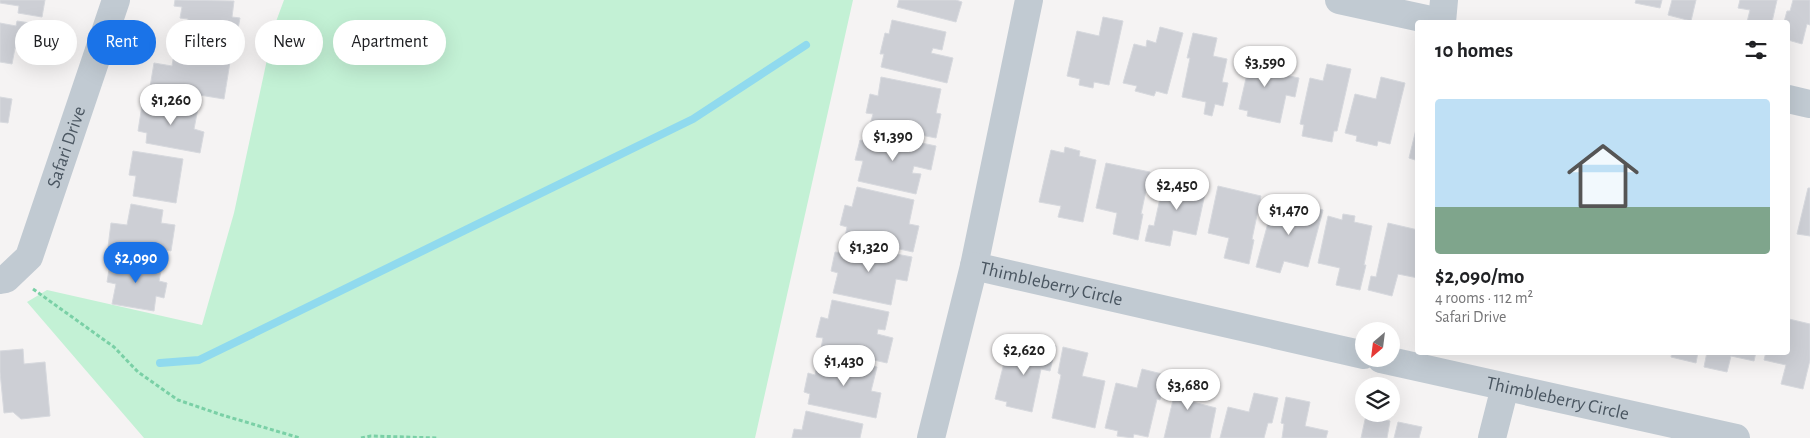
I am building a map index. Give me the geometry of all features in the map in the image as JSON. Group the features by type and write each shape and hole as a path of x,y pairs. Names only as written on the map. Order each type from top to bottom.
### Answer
{"street":[{"name":"Safari Drive","path":"6,277 29,257 116,0"},
{"name":"Thimbleberry Circle","path":"1029,0 974,266 1355,353"},
{"path":"1339,0 1432,20"},
{"path":"1441,20 1444,0"},
{"path":"1790,99 1810,104"},
{"path":"931,438 974,266"},
{"name":"Thimbleberry Circle","path":"1400,363 1736,438"},
{"path":"1492,438 1505,387"}],"path":[{"path":"6,277 114,347 138,372 178,400 300,438"},
{"path":"361,438 371,436 437,438"}],"green space":[{"path":"284,0 853,0 755,438 144,438 27,302 47,290 202,325 234,213 266,65 323,65 323,20 277,20"}],"building":[{"path":"0,0 45,0 42,17 18,13 19,6 0,3"},
{"path":"175,0 234,1 232,17 240,18 240,20 188,20 180,18 182,7 174,6"},
{"path":"899,0 956,0 962,2 956,22 897,7"},
{"path":"1636,0 1662,0 1660,8 1635,3"},
{"path":"1672,0 1696,0 1691,20 1668,15"},
{"path":"1740,0 1777,0 1772,20 1748,20 1750,10 1738,8"},
{"path":"1793,0 1810,0 1810,25 1807,24 1802,44 1790,41 1790,20 1785,20 1787,11 1790,11"},
{"path":"1103,17 1123,21 1109,85 1094,82 1093,88 1079,85 1080,79 1067,76 1077,31 1099,36"},
{"path":"892,20 946,32 942,50 933,48 931,53 953,58 947,83 881,67 884,54 880,54 885,33 889,34"},
{"path":"0,23 15,26 15,48 12,64 0,62"},
{"path":"1160,27 1183,33 1167,94 1156,91 1154,96 1135,91 1137,86 1123,83 1134,44 1146,47 1147,40 1156,43"},
{"path":"1193,33 1217,38 1213,56 1227,59 1222,82 1228,83 1223,106 1215,104 1212,116 1204,114 1206,102 1182,97 1190,58 1187,58"},
{"path":"1247,47 1271,53 1267,71 1299,78 1295,97 1286,95 1280,123 1247,116 1248,111 1239,109 1247,74 1241,73"},
{"path":"156,63 172,66 230,65 224,99 150,87 154,65"},
{"path":"1327,64 1351,69 1337,131 1334,131 1332,142 1302,136 1304,125 1300,124 1310,78 1323,81"},
{"path":"881,77 941,89 936,113 941,114 936,138 870,125 873,114 866,113 870,94 878,96"},
{"path":"1381,77 1405,83 1390,144 1378,141 1377,146 1356,141 1357,136 1345,133 1355,94 1376,99"},
{"path":"0,97 12,99 8,123 0,122"},
{"path":"143,99 198,108 194,129 204,132 200,153 146,143 147,133 138,131"},
{"path":"869,132 936,146 931,170 914,166 912,173 921,174 916,194 858,181 863,161 855,160 860,140 867,142"},
{"path":"1415,133 1415,160 1409,158"},
{"path":"1065,147 1080,151 1079,156 1096,160 1083,222 1058,217 1061,206 1039,202 1051,150 1064,153"},
{"path":"133,151 183,159 176,203 133,196 136,176 129,175"},
{"path":"1106,163 1150,172 1141,214 1143,214 1138,240 1113,234 1117,213 1096,208"},
{"path":"1179,176 1194,179 1192,186 1206,189 1196,235 1173,230 1170,246 1145,241 1149,225 1154,226 1164,180 1177,183"},
{"path":"1218,186 1261,196 1249,264 1224,258 1229,238 1208,233"},
{"path":"857,187 914,200 909,224 919,226 913,252 845,237 847,227 840,225 845,205 852,207"},
{"path":"1808,188 1810,188 1810,236 1797,234"},
{"path":"1274,201 1289,205 1290,202 1323,210 1308,267 1284,261 1280,273 1256,267"},
{"path":"131,204 163,210 161,223 175,225 171,251 127,244 126,250 108,247 111,223 127,225"},
{"path":"1343,214 1355,216 1354,222 1372,226 1360,290 1336,285 1340,268 1318,263 1328,216 1342,220"},
{"path":"1388,223 1415,229 1415,277 1398,274 1392,296 1368,290 1371,276 1376,277"},
{"path":"844,244 912,257 907,281 896,279 891,305 833,293 838,273 831,271 835,252 842,253"},
{"path":"111,257 162,266 159,281 167,283 164,298 156,296 154,311 112,304 116,284 107,282"},
{"path":"832,300 889,312 885,330 878,329 877,334 893,338 887,363 821,348 823,338 816,337 821,317 828,319"},
{"path":"1790,319 1810,324 1810,360 1803,389 1781,384 1786,365 1764,360 1765,355 1790,355"},
{"path":"1032,340 1056,346 1050,371 1041,369 1032,412 1006,406 1007,402 995,399 1006,355 1018,357 1019,353 1028,355"},
{"path":"1063,347 1088,353 1082,376 1105,381 1095,428 1052,418 1061,375 1058,373"},
{"path":"23,349 24,364 45,362 50,416 21,419 13,412 4,413 0,351"},
{"path":"819,355 877,367 871,391 881,393 876,418 808,404 810,394 804,392 808,373 815,375"},
{"path":"1671,355 1697,355 1696,363 1671,357"},
{"path":"1706,355 1755,355 1754,361 1731,356 1727,372 1704,367"},
{"path":"1142,369 1166,375 1160,400 1157,399 1148,437 1134,434 1133,438 1117,436 1118,431 1105,428 1116,383 1137,388"},
{"path":"1175,373 1198,378 1193,402 1216,408 1210,438 1164,438 1173,400 1169,399"},
{"path":"1254,393 1278,398 1272,423 1268,423 1264,438 1220,438 1228,407 1249,412"},
{"path":"1286,397 1310,402 1305,426 1328,431 1326,438 1282,438 1284,424 1281,423"},
{"path":"806,411 863,424 860,438 792,438 794,429 802,430"},
{"path":"1364,422 1390,422 1387,438 1361,438"},
{"path":"1398,422 1422,427 1419,438 1394,438"}],"waterway":[{"path":"160,363 199,360 693,119 806,45"}]}
